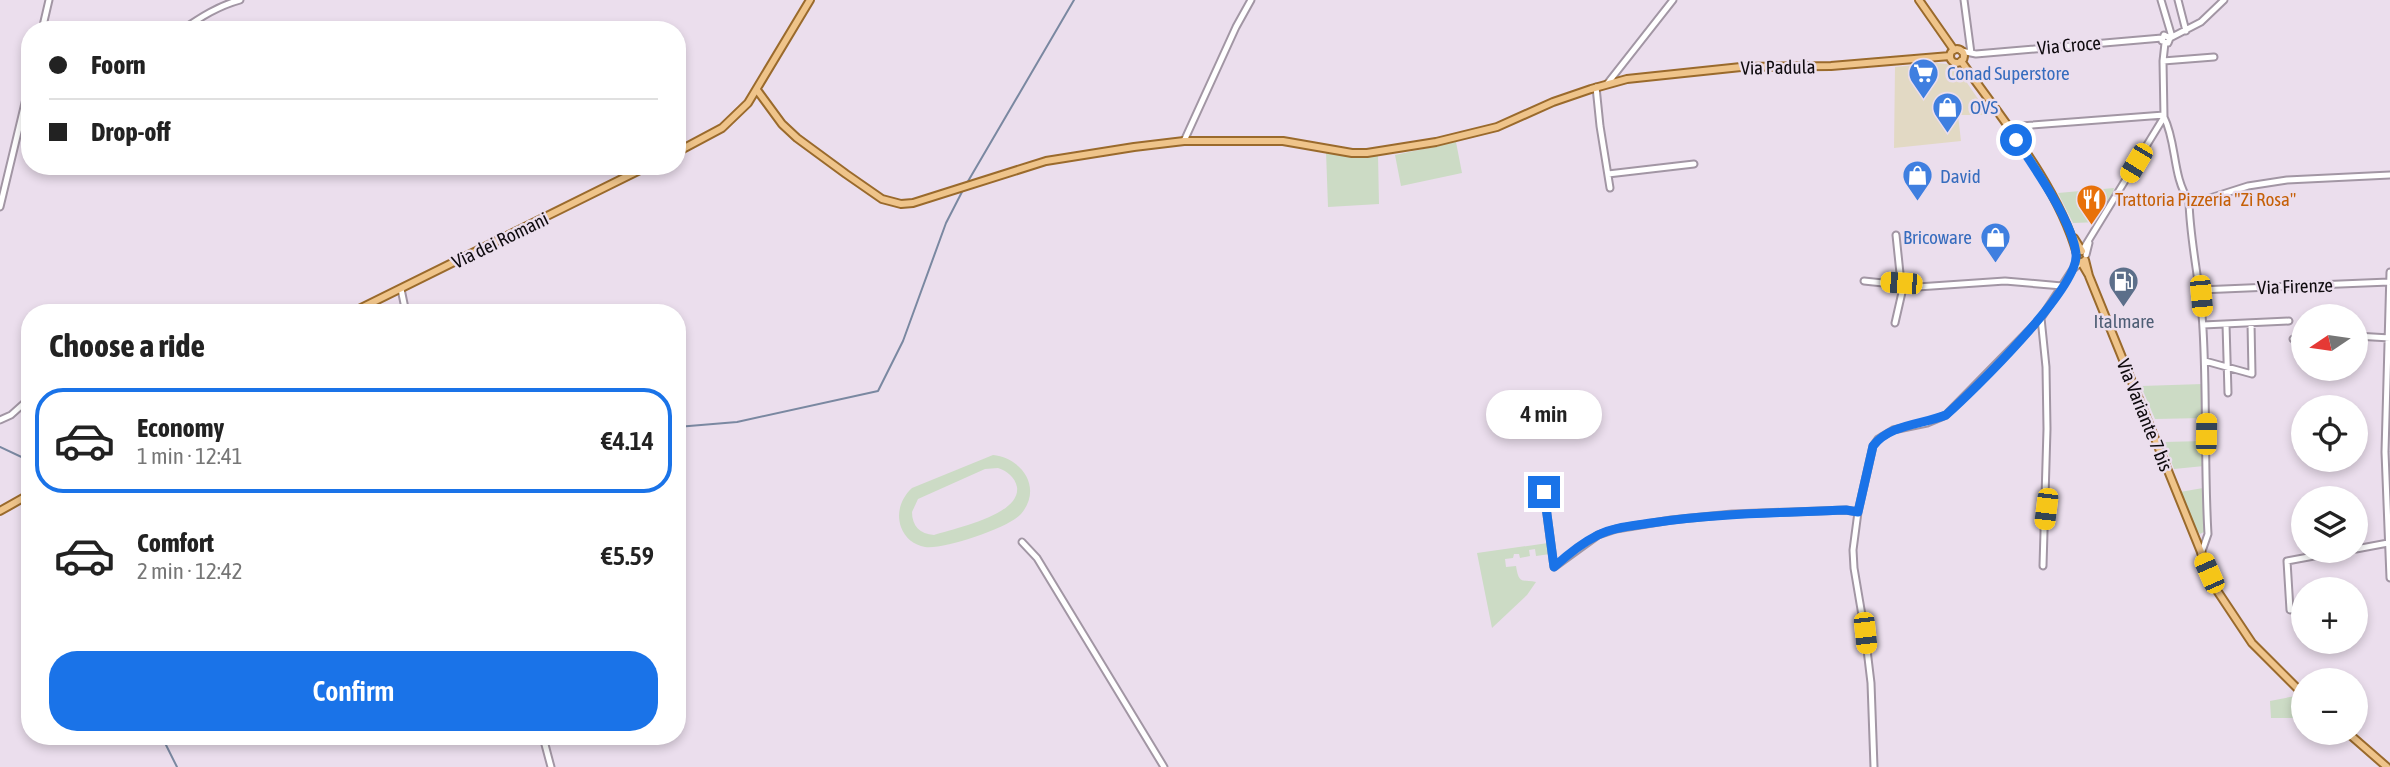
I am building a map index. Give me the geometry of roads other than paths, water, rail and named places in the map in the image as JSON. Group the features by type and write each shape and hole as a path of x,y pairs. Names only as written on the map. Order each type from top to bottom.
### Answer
{"main road":[{"path":"686,147 732,120 757,90 810,0"},
{"path":"1919,0 1962,60"},
{"path":"1955,52 1953,61 1962,60"},
{"name":"Via Padula","path":"757,90 782,124 797,138 882,199 901,204 914,203 1046,161 1144,145 1184,141 1283,141 1352,153 1367,153 1473,134 1596,87 1627,79 1741,67 1831,66 1955,52"},
{"name":"Via Variante 7 bis","path":"1962,60 2050,193 2071,235 2201,554 2225,604 2252,643 2291,682"},
{"name":"Via dei Romani","path":"370,304 630,175"},
{"path":"0,511 21,499"},
{"path":"2362,745 2387,767"}],"street":[{"path":"44,21 49,0"},
{"path":"196,21 215,9 240,0"},
{"path":"1184,141 1251,0"},
{"path":"1606,84 1673,0"},
{"path":"1964,0 1973,53"},
{"path":"2161,0 2167,39 2163,61 2164,116 2171,132 2181,185 2189,201 2203,326 2208,534 2201,554"},
{"path":"2178,0 2186,31"},
{"name":"Via Croce","path":"1955,52 2167,39 2202,22 2224,0"},
{"name":"Via Croce","path":"1962,60 1973,53"},
{"path":"2163,61 2214,57"},
{"path":"1596,87 1610,188"},
{"path":"0,207 21,116"},
{"path":"2006,127 2164,116"},
{"path":"1874,767 1871,683 1853,550 1858,512 1873,446 1878,439 1892,430 1927,423 1946,415 2041,318 2081,257 2164,116"},
{"path":"1608,174 1694,164"},
{"path":"2189,201 2204,200 2248,186 2287,180 2390,176"},
{"path":"1895,323 1902,286 1896,235"},
{"path":"2073,270 2088,274"},
{"path":"2390,272 2385,452 2390,578"},
{"path":"1864,281 1902,286 1997,281 2062,286"},
{"name":"Via Firenze","path":"2200,290 2389,282"},
{"path":"401,289 404,304"},
{"path":"2041,318 2046,367 2047,429 2043,566"},
{"path":"2203,326 2289,321"},
{"path":"2205,361 2252,374 2251,323"},
{"path":"2226,324 2228,393"},
{"path":"2368,337 2389,338"},
{"path":"0,420 21,406"},
{"path":"1544,492 1554,567 1598,535 1616,528 1732,514 1846,510 1858,512"},
{"path":"1023,542 1037,558 1164,767"},
{"path":"2368,547 2388,543"},
{"path":"2290,610 2287,561 2291,560"},
{"path":"545,745 551,767"}],"waterway":[{"path":"967,183 1074,0"},
{"path":"686,426 737,422 878,391 903,341 946,223 964,188"},
{"path":"0,447 21,457"},
{"path":"166,745 177,767"}],"place":[{"name":"Conad Superstore","path":"1924,100"},
{"name":"OVS","path":"1947,134"},
{"name":"David","path":"1917,203"},
{"name":"Trattoria Pizzeria \"Zì Rosa\"","path":"2092,226"},
{"name":"Bricoware","path":"1995,264"},
{"name":"Italmare","path":"2124,309"}]}
